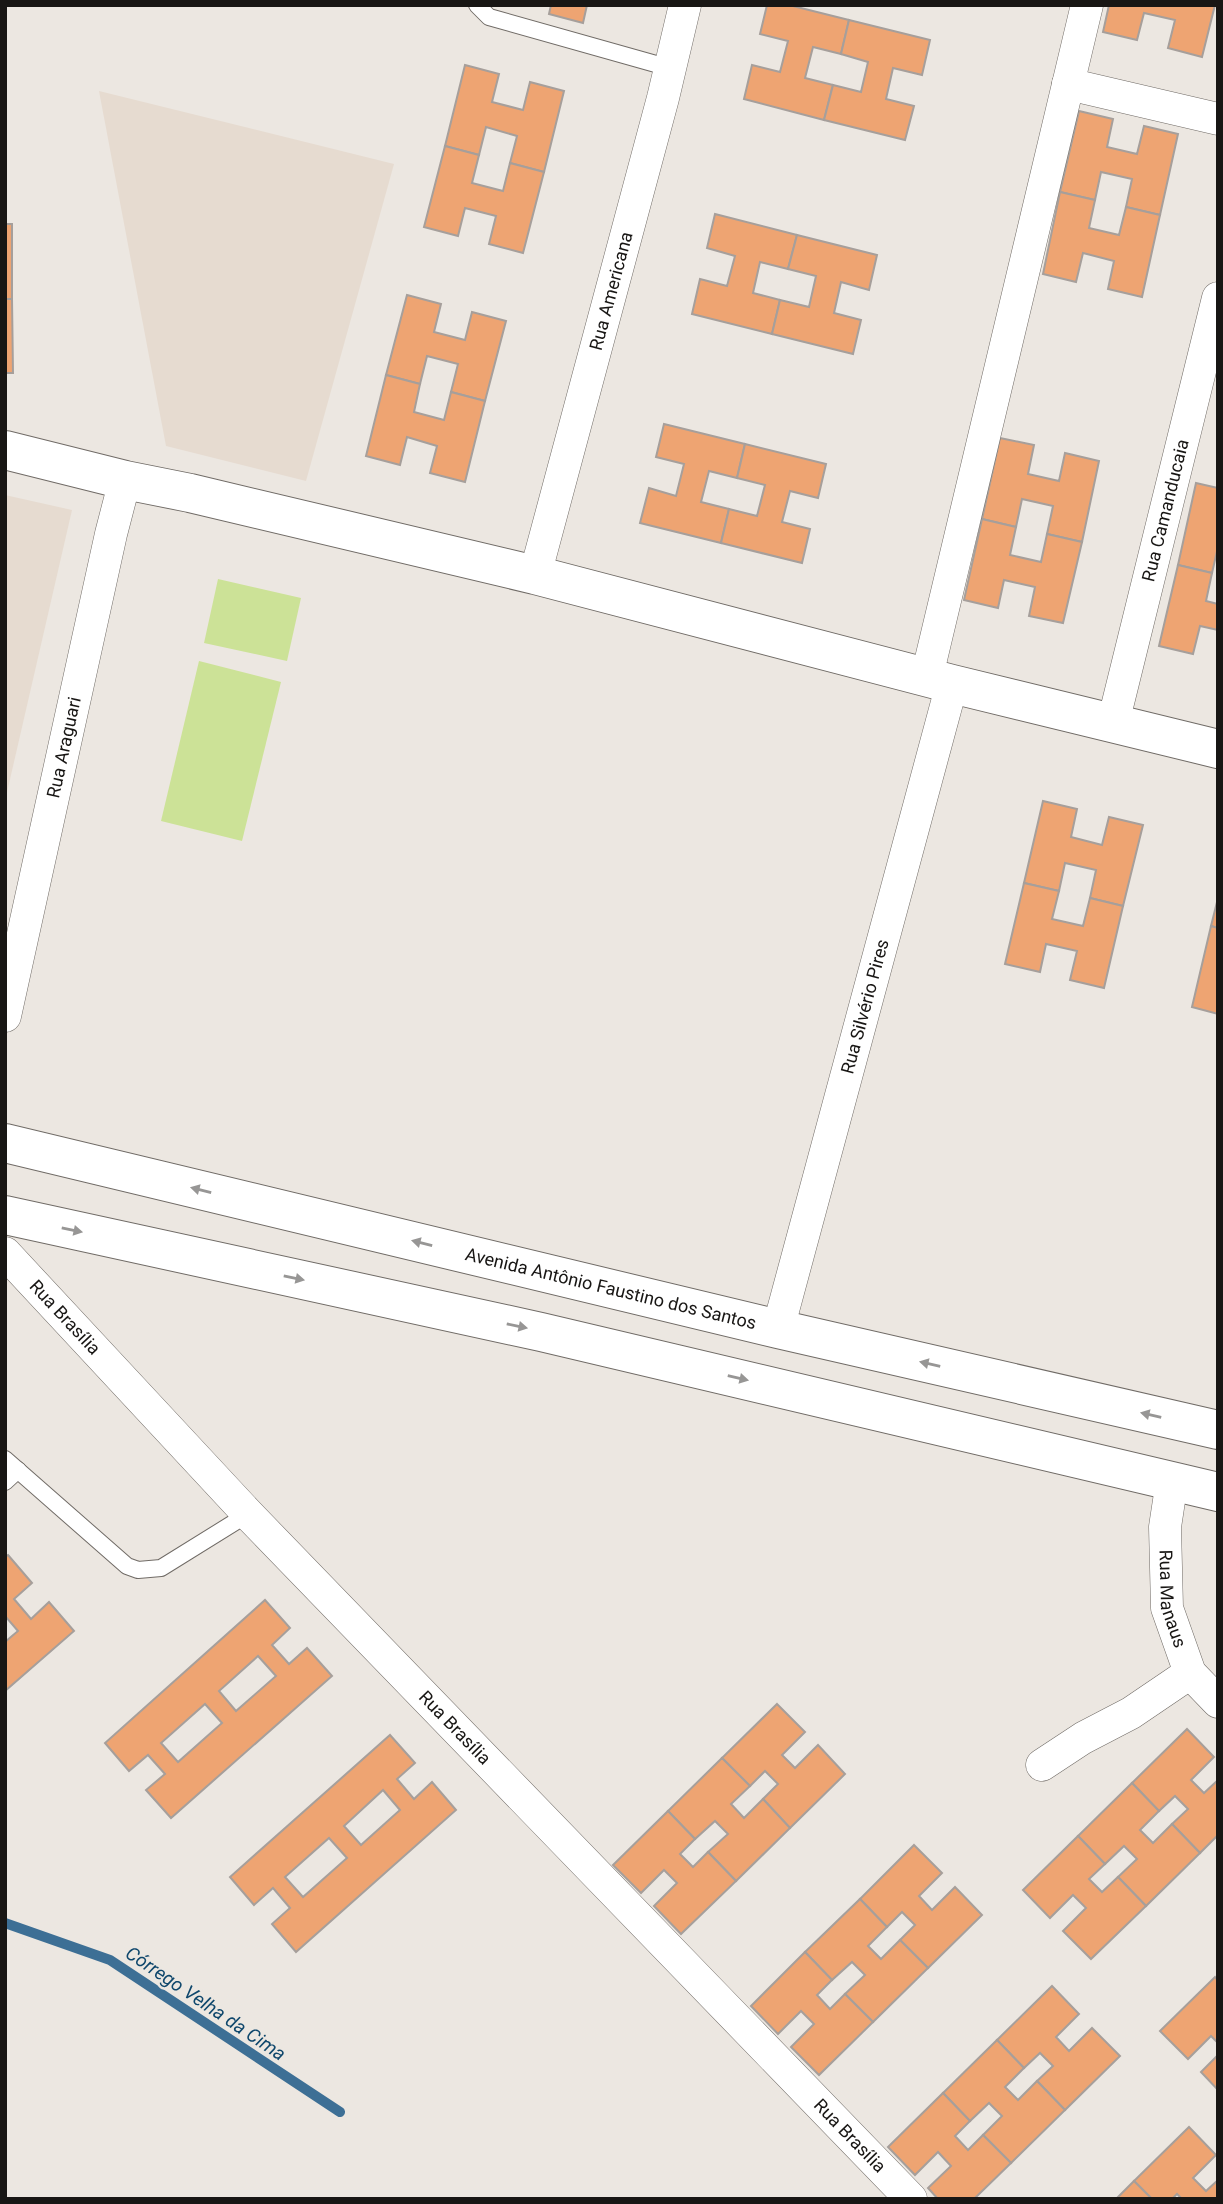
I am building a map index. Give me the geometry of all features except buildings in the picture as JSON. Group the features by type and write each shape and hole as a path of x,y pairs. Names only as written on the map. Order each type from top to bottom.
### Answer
{"main road":[{"path":"5,450 535,575 1218,749"},
{"name":"Avenida Antônio Faustino dos Santos","path":"5,1143 778,1329 1218,1430"},
{"path":"5,1215 541,1332 1218,1492"}],"street":[{"name":"Rua Americana","path":"535,575 685,5"},
{"name":"Rua Silvério Pires","path":"778,1329 939,680 1087,5"},
{"path":"1068,84 1218,119"},
{"name":"Rua Camanducaia","path":"1113,723 1218,298"},
{"name":"Rua Araguari","path":"5,1016 125,480"},
{"name":"Rua Brasília","path":"5,1253 248,1514 911,2199"},
{"name":"Rua Manaus","path":"1172,1481 1166,1527 1167,1608 1190,1673 1218,1702"},
{"path":"1042,1765 1083,1738 1132,1713 1190,1673"}],"lane":[{"path":"477,5 489,18 670,68"},
{"path":"5,1482 11,1464 127,1566 138,1570 161,1568 248,1514"}],"shaded area":[{"path":"99,91 394,164 306,481 166,446"},
{"path":"5,495 72,510 5,801"}],"green space":[{"path":"218,579 301,598 287,661 204,643"},
{"path":"199,661 281,682 242,841 161,821"}],"waterway":[{"name":"Córrego Velha da Cima","path":"5,1923 110,1960 340,2112"}]}
